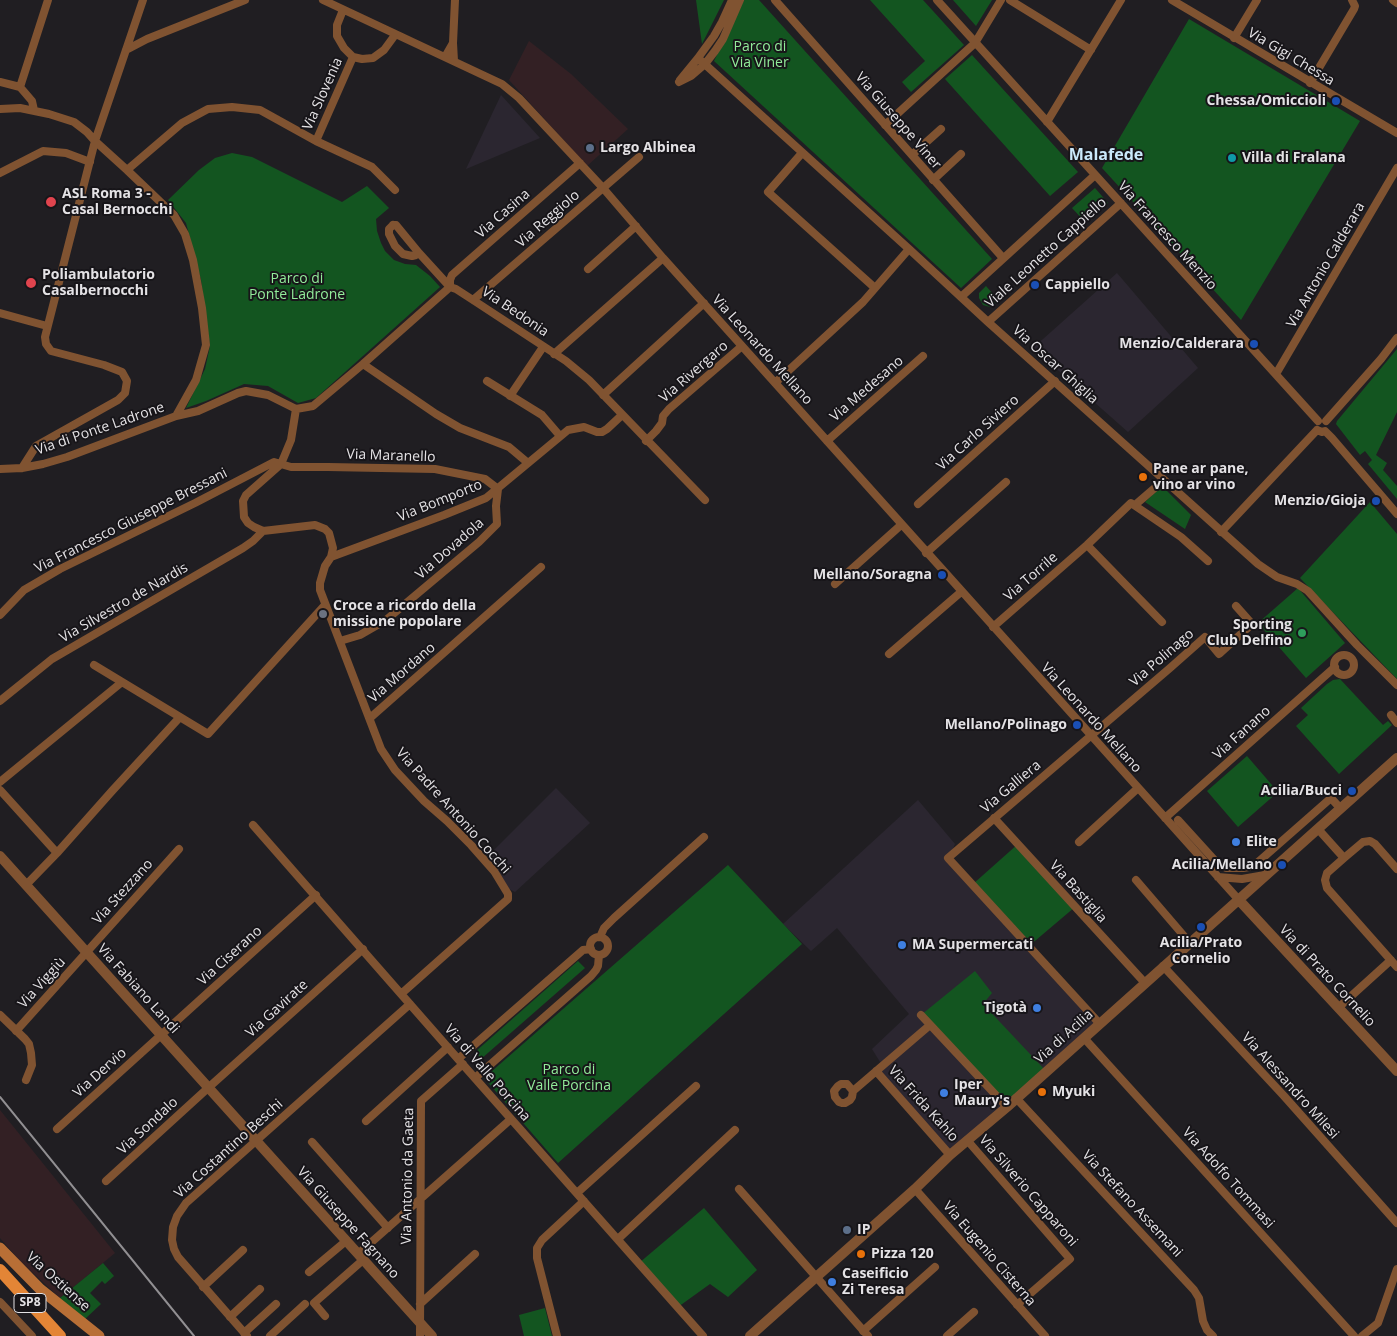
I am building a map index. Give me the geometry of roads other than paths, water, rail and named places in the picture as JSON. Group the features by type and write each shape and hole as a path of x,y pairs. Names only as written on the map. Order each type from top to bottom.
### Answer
{"main road":[{"name":"Via Ostiense","path":"0,1248 40,1289 98,1336"},
{"name":"SP8","path":"0,1270 60,1336"}],"street":[{"path":"20,87 48,0"},
{"path":"22,468 36,446 118,400 125,393 127,381 122,372 51,351 46,344 45,337 95,142 143,0"},
{"path":"126,50 147,39 245,0"},
{"name":"Via Leonardo Mellano","path":"323,0 502,84 519,98 603,188 901,525 1165,818 1194,844 1217,876 1238,900"},
{"path":"454,61 455,0"},
{"path":"732,0 722,22 679,82 691,76 705,64 723,39 740,0"},
{"name":"Via Giuseppe Viner","path":"775,0 1003,258"},
{"name":"Via Francesco Menzio","path":"937,0 1276,374 1322,421"},
{"path":"885,125 975,43 1001,0"},
{"path":"1010,0 1091,50"},
{"path":"1047,122 1121,0"},
{"name":"Via Gigi Chessa","path":"1172,0 1397,134"},
{"path":"1234,38 1257,0"},
{"path":"1310,83 1354,9 1355,6 1352,0"},
{"path":"1393,0 1397,3"},
{"name":"Via Slovenia","path":"343,10 337,24 337,36 344,48 353,57 362,59 373,58 384,50 395,35"},
{"path":"445,57 453,43"},
{"name":"Via Slovenia","path":"316,141 353,57"},
{"name":"Via Oscar Ghiglia","path":"698,58 1221,532 1258,564 1277,577 1297,584 1308,591 1356,645 1397,684"},
{"path":"0,82 20,87 32,102 34,110"},
{"path":"127,170 182,123 208,109 232,107 260,110 316,141 372,167 395,190"},
{"name":"Via di Ponte Ladrone","path":"0,109 20,108 34,110 74,122 87,132 95,142 174,215 185,234 193,260 202,308 206,345 196,380 176,416 67,457 22,468 0,469"},
{"path":"912,155 941,129"},
{"path":"0,173 43,151 66,153 90,162"},
{"path":"802,153 768,192 874,288"},
{"path":"933,180 961,154"},
{"name":"Via Reggiolo","path":"473,300 639,157"},
{"name":"Via Casina","path":"450,287 452,275 580,164"},
{"name":"Via Antonio Calderara","path":"1276,374 1397,168"},
{"name":"Viale Leonetto Cappiello","path":"961,297 1095,175"},
{"name":"Viale Leonetto Cappiello","path":"988,322 1121,203"},
{"path":"588,269 636,226"},
{"path":"775,383 863,302 909,249"},
{"name":"Via Bedonia","path":"419,253 450,287 456,289 566,361 588,380 705,500"},
{"path":"554,354 663,258"},
{"path":"176,416 198,410 246,391 268,395 296,409 313,406 450,287"},
{"path":"602,395 704,303"},
{"path":"0,313 47,326"},
{"path":"1221,532 1321,430 1328,426 1322,421 1397,338"},
{"name":"Via Rivergaro","path":"646,441 662,423 663,416 668,409 742,346"},
{"path":"510,396 544,347"},
{"name":"Via Medesano","path":"827,441 923,356"},
{"path":"363,364 436,414 460,428 510,447 528,463"},
{"path":"487,381 542,415 560,436"},
{"name":"Via Carlo Siviero","path":"918,504 1055,382"},
{"path":"263,530 248,523 244,517 243,501 254,487 280,464 291,440 296,409"},
{"name":"Via Bomporto","path":"331,557 486,498 568,430 584,427 602,432 622,415"},
{"path":"1321,430 1397,514"},
{"name":"Via Francesco Giuseppe Bressani","path":"0,615 24,590 60,569 274,462 280,464"},
{"name":"Via Maranello","path":"280,464 291,467 328,466 435,469 485,479 498,489"},
{"name":"Via Torrile","path":"993,627 1131,503 1135,505 1164,480"},
{"path":"926,553 1006,482"},
{"name":"Via Dovadola","path":"340,642 386,620 480,542 497,524 496,506 498,489"},
{"path":"1135,505 1182,537 1208,560"},
{"name":"Via Padre Antonio Cocchi","path":"263,530 315,525 326,529 329,533 333,548 331,557 325,566 320,590 381,749 395,770 424,801 471,845 494,871 508,894 508,899 401,994"},
{"path":"835,584 901,525"},
{"name":"Via Silvestro de Nardis","path":"0,701 52,659 243,548 254,541 263,530"},
{"path":"1086,545 1162,622"},
{"name":"Via Mordano","path":"370,718 541,567"},
{"path":"889,654 961,592"},
{"path":"94,665 208,734 326,604"},
{"name":"Via Polinago","path":"1091,736 1205,637 1219,654 1252,624 1236,606"},
{"name":"Via Fanano","path":"1165,818 1335,667"},
{"path":"0,782 122,682"},
{"path":"1391,715 1397,723"},
{"path":"26,885 57,854 112,790 180,717"},
{"name":"Via Galliera","path":"1091,736 948,858 1099,1023"},
{"name":"Via di Acilia","path":"750,1336 915,1189 950,1155 1007,1107 1397,758"},
{"path":"1079,842 1138,788"},
{"path":"0,790 57,854"},
{"path":"1178,820 1194,844 1216,863 1228,868 1249,867 1330,798 1340,808"},
{"name":"Via Bastiglia","path":"994,818 1144,983"},
{"name":"Via di Valle Porcina","path":"253,825 703,1336"},
{"path":"1318,829 1344,858"},
{"path":"600,937 604,928 614,918 704,837"},
{"path":"1397,869 1375,844 1370,841 1363,842 1327,873 1325,878 1326,885 1397,967"},
{"name":"Via Stezzano","path":"86,952 178,849"},
{"name":"Via Fabiano Landi","path":"0,856 256,1140"},
{"path":"1217,876 1242,880 1265,875"},
{"path":"1136,880 1190,943"},
{"name":"Via Ciserano","path":"160,1035 316,895"},
{"name":"Via di Prato Cornelio","path":"1238,900 1397,1071"},
{"path":"600,937 606,940 608,946 605,953 599,955 590,949 590,945 593,939 600,937"},
{"name":"Via Gavirate","path":"208,1088 363,949"},
{"name":"Via Antonio da Gaeta","path":"420,1336 421,1101 583,950 590,949"},
{"name":"Via Viggiù","path":"16,1031 86,952"},
{"path":"475,1078 591,976 598,966 599,955"},
{"path":"1338,1008 1390,960"},
{"name":"Via Alessandro Milesi","path":"1163,966 1284,1096 1397,1223"},
{"name":"Via Costantino Beschi","path":"245,1334 176,1254 172,1240 175,1220 186,1203 410,1004"},
{"path":"0,1015 29,1044 32,1065 26,1080"},
{"path":"921,1016 1007,1107"},
{"path":"853,1091 930,1025"},
{"name":"Via Dervio","path":"57,1129 160,1035"},
{"name":"Via Adolfo Tommasi","path":"1084,1038 1354,1336"},
{"path":"366,1120 448,1047"},
{"name":"Via Frida Kahlo","path":"876,1071 950,1155"},
{"path":"577,1193 696,1086"},
{"name":"Via Sondalo","path":"106,1181 208,1088"},
{"name":"Via Stefano Assemani","path":"1016,1098 1194,1290 1199,1298 1203,1321 1207,1330 1213,1336"},
{"path":"325,1316 314,1303 388,1228 512,1119"},
{"path":"618,1239 735,1130"},
{"name":"Via Giuseppe Fagnano","path":"256,1140 432,1336"},
{"name":"Via Silverio Capparoni","path":"968,1140 1070,1259 1017,1305"},
{"path":"312,1142 388,1228"},
{"path":"739,1189 865,1333 935,1267"},
{"name":"Via Eugenio Cisterna","path":"915,1189 1045,1336"},
{"path":"557,1336 537,1258 537,1248 542,1240 584,1201"},
{"path":"309,1272 346,1241"},
{"path":"203,1287 244,1250"},
{"path":"420,1304 475,1254"},
{"path":"1362,1336 1378,1323 1397,1269"},
{"path":"230,1317 260,1289"},
{"path":"0,1302 32,1336"},
{"path":"245,1334 276,1304"},
{"path":"270,1336 305,1304"},
{"path":"947,1336 974,1312"}],"railway":[{"path":"0,1097 194,1336"}],"place":[{"name":"Chessa/Omiccioli","path":"1336,101"},
{"name":"Largo Albinea","path":"590,148"},
{"name":"Villa di Fralana","path":"1232,158"},
{"name":"ASL Roma 3 - Casal Bernocchi","path":"51,202"},
{"name":"Poliambulatorio Casalbernocchi","path":"31,283"},
{"name":"Cappiello","path":"1035,285"},
{"name":"Menzio/Calderara","path":"1254,344"},
{"name":"Pane ar pane, vino ar vino","path":"1143,477"},
{"name":"Menzio/Gioja","path":"1376,501"},
{"name":"Mellano/Soragna","path":"942,575"},
{"name":"Croce a ricordo della missione popolare","path":"323,614"},
{"name":"Sporting Club Delfino","path":"1302,633"},
{"name":"Mellano/Polinago","path":"1077,725"},
{"name":"Acilia/Bucci","path":"1352,791"},
{"name":"Elite","path":"1236,842"},
{"name":"Acilia/Mellano","path":"1282,865"},
{"name":"Acilia/Prato Cornelio","path":"1201,927"},
{"name":"MA Supermercati","path":"902,945"},
{"name":"Tigotà","path":"1037,1008"},
{"name":"Myuki","path":"1042,1092"},
{"name":"Iper Maury's","path":"944,1093"},
{"name":"IP","path":"847,1230"},
{"name":"Pizza 120","path":"861,1254"},
{"name":"Caseificio Zi Teresa","path":"832,1282"}],"district":[{"name":"Malafede","path":"1106,155"}],"park label":[{"name":"Parco di Via Viner","path":"760,56"},
{"name":"Parco di Ponte Ladrone","path":"297,288"},
{"name":"Parco di Valle Porcina","path":"569,1078"}]}
